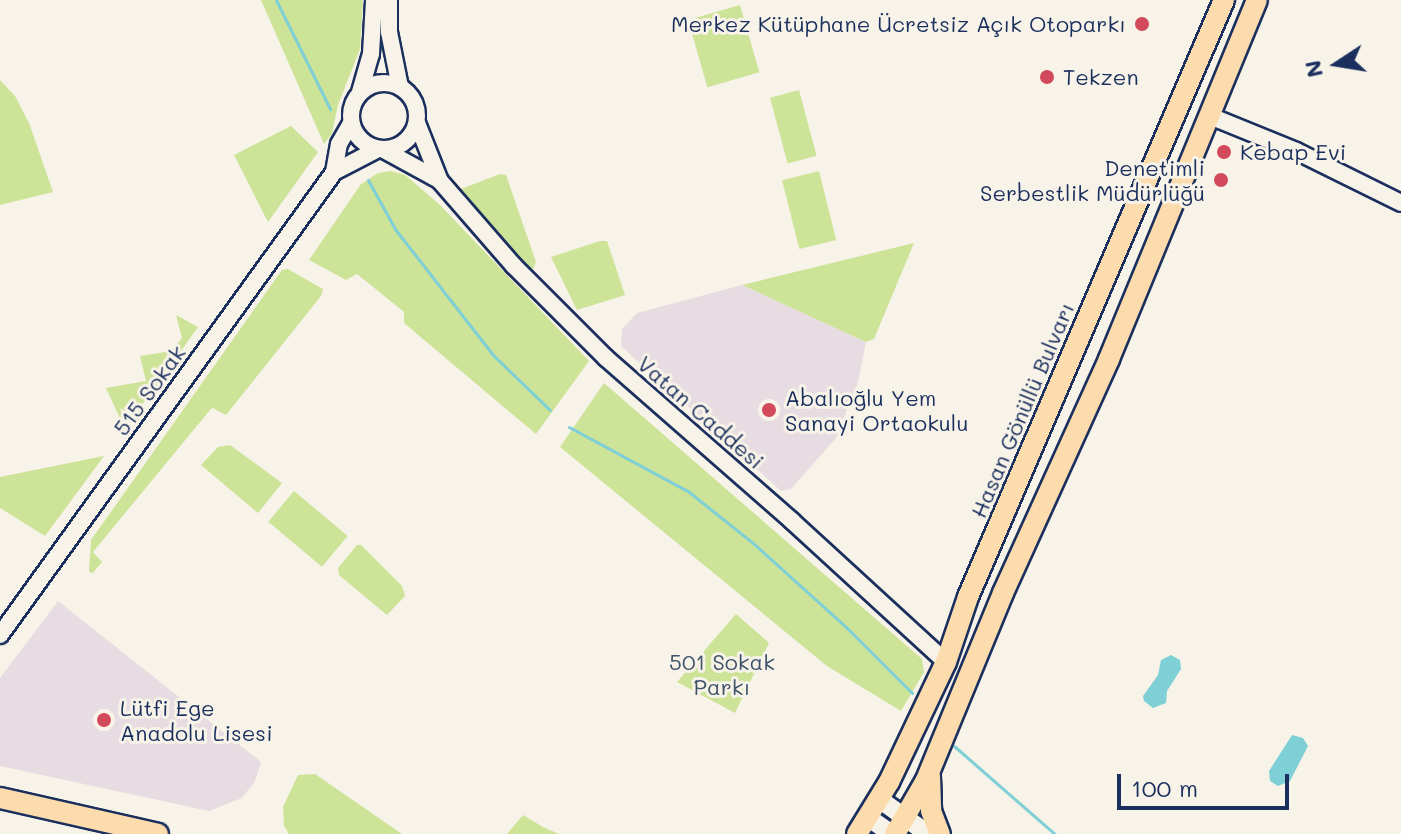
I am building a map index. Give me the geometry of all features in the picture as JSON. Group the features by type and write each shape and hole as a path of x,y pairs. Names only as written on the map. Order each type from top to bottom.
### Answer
{"main road":[{"name":"Hasan Gönüllü Bulvarı","path":"863,826 946,662 968,597 1224,0"},
{"path":"897,828 931,767 1003,593 1109,359 1257,0"},
{"path":"931,767 931,811 940,834"},
{"path":"0,798 158,834"},
{"path":"879,799 897,828"},
{"path":"863,826 928,834"}],"street":[{"path":"334,172 339,144 351,123 351,111 371,54 374,0"},
{"path":"389,0 389,32 400,87 414,102 417,123 440,181"},
{"path":"360,92 379,83 400,87"},
{"path":"1210,116 1296,151 1401,203"},
{"path":"351,123 363,142 440,181"},
{"path":"334,172 381,150 405,143 417,123"},
{"name":"515 Sokak","path":"0,635 334,172"},
{"name":"Vatan Caddesi","path":"440,181 514,266 606,358 792,521 946,662"}],"shaded area":[{"name":"Abalıoğlu Yem Sanayi Ortaokulu","path":"742,285 866,342 858,382 836,438 791,489 781,491 621,346 622,329 637,313"},
{"name":"Lütfi Ege Anadolu Lisesi","path":"58,601 261,762 255,781 242,798 209,811 0,766 0,678"}],"green space":[{"path":"261,0 363,0 360,49 338,105 332,133 324,144"},
{"path":"740,5 759,72 707,87 688,20"},
{"path":"0,80 15,96 29,123 53,192 0,205"},
{"path":"799,90 817,156 788,163 770,98"},
{"path":"291,126 318,152 268,222 234,155"},
{"path":"391,171 405,175 439,204 589,361 536,434 404,323 404,312 357,274 346,280 309,260 361,184 378,173"},
{"path":"819,171 836,240 799,249 782,180"},
{"path":"500,174 506,175 536,262 533,269 523,264 461,189"},
{"path":"607,241 625,295 577,310 551,257"},
{"path":"914,243 874,339 866,342 742,285"},
{"path":"288,269 323,289 321,296 226,415 213,408 210,410 93,552 102,562 93,573 89,572 91,540 282,270"},
{"path":"176,315 198,327 125,429 106,388 146,381 140,356 172,351 182,338"},
{"path":"604,383 922,659 924,672 901,711 827,666 560,447"},
{"path":"230,445 282,483 258,513 201,465 218,447"},
{"path":"104,456 45,536 0,508 0,477"},
{"path":"294,491 348,536 322,567 268,522"},
{"path":"357,545 361,545 402,586 405,596 387,615 339,575 338,568"},
{"name":"501 Sokak Parkı","path":"736,614 769,643 735,713 677,682"},
{"path":"315,774 402,834 289,834 284,826 283,807 298,775"},
{"path":"523,815 543,827 559,834 507,834"}],"water":[{"path":"1171,655 1180,660 1181,669 1167,691 1166,703 1153,708 1144,701 1143,696 1158,675 1161,660"},
{"path":"1292,735 1303,738 1308,746 1290,781 1278,786 1270,781 1269,771"}],"waterway":[{"path":"276,0 330,109"},
{"path":"368,180 395,229 493,355 550,410"},
{"path":"569,427 689,492 753,543 847,628 912,693"},
{"path":"954,746 1055,834"}],"place":[{"name":"Merkez Kütüphane Ücretsiz Açık Otoparkı","path":"1142,24"},
{"name":"Tekzen","path":"1047,77"},
{"name":"Kebap Evi","path":"1224,152"},
{"name":"Denetimli Serbestlik Müdürlüğü","path":"1221,180"},
{"name":"Abalıoğlu Yem Sanayi Ortaokulu","path":"769,410"},
{"name":"Lütfi Ege Anadolu Lisesi","path":"104,720"}]}
